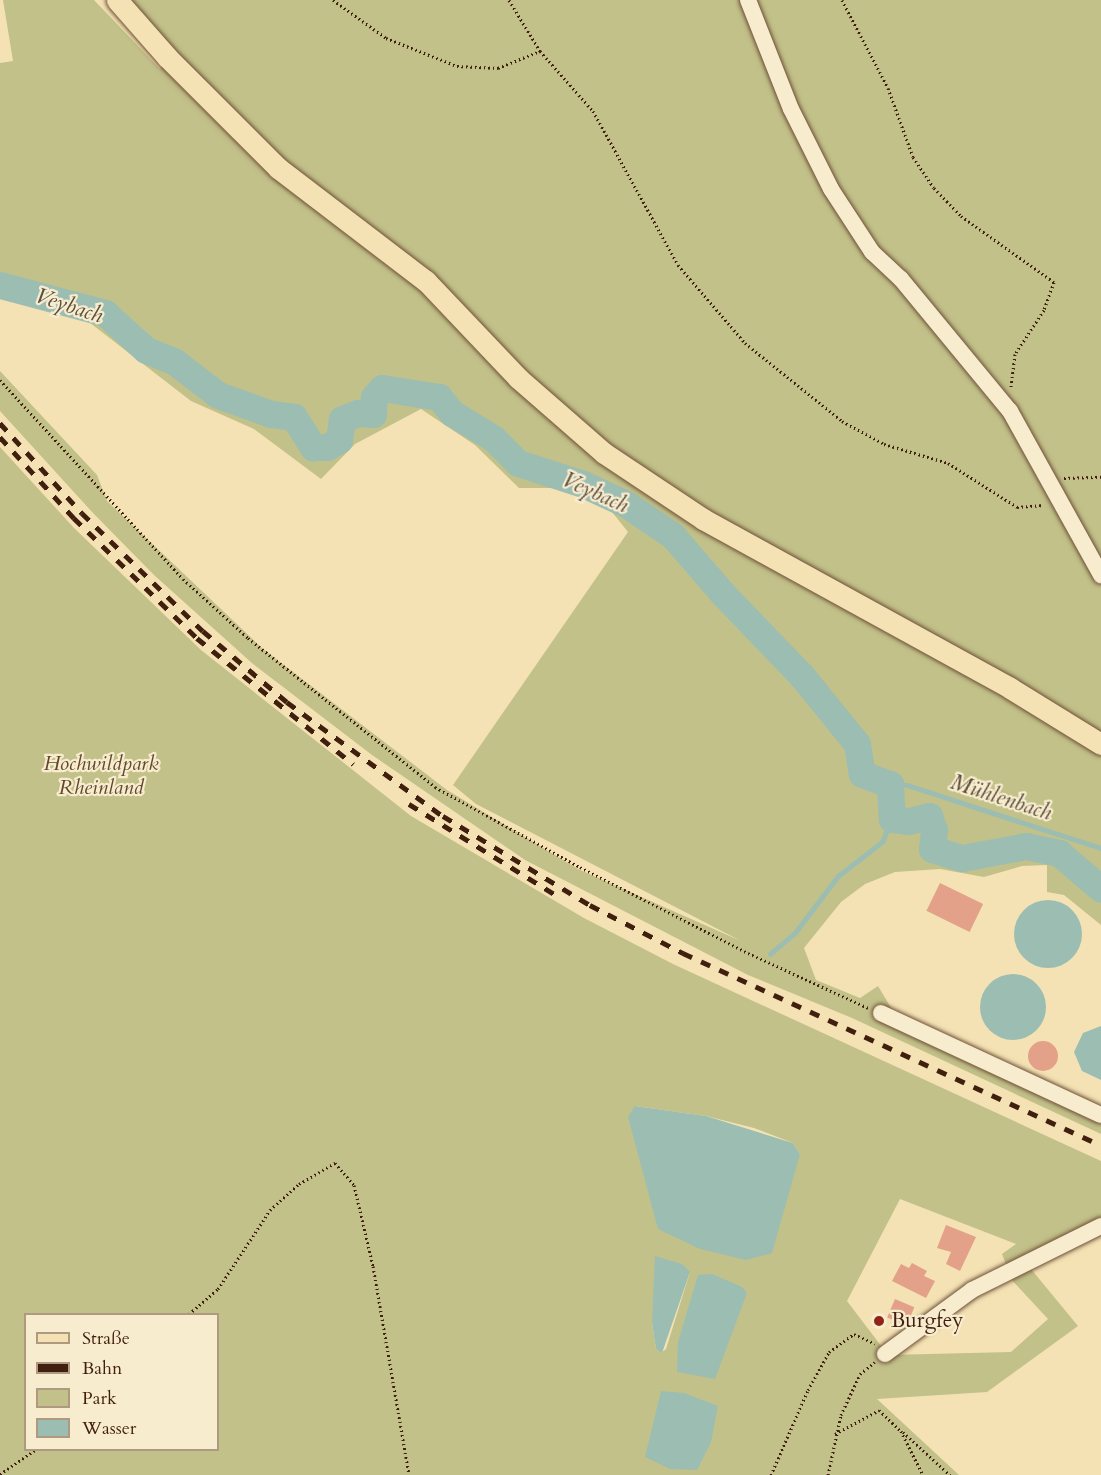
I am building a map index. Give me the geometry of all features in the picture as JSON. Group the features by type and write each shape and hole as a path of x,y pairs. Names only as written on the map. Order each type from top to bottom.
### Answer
{"main road":[{"path":"117,0 167,57 278,168 426,281 518,378 604,453 703,519 1010,688 1101,744"}],"street":[{"path":"748,0 791,108 856,230 1010,411 1101,575"},
{"path":"881,1013 1101,1115"},
{"path":"885,1354 972,1290 1101,1226"}],"path":[{"path":"333,0 386,38 457,66 498,68 540,51"},
{"path":"509,0 540,51 593,111 678,265 745,343 842,421 884,444 948,463 1017,507 1049,504 1049,479 1101,477"},
{"path":"842,0 888,88 913,157 934,188 961,216 1054,282 1044,310 1015,354 1010,411"},
{"path":"0,380 183,579 248,638 435,787 570,862 748,953 881,1013"},
{"path":"190,1313 218,1289 270,1210 300,1184 335,1163 354,1185 373,1266 409,1475"},
{"path":"771,1475 808,1390 829,1352 854,1334 872,1341 885,1354 860,1374 835,1434 828,1475"},
{"path":"835,1434 879,1410 950,1475"},
{"path":"901,1431 923,1475"},
{"path":"0,1474 33,1451"}],"green space":[{"path":"3,0 94,0 160,69 170,48 127,0 1101,0 1101,925 1064,895 1047,892 1047,865 1022,866 984,877 940,869 895,872 865,884 841,902 804,948 816,980 860,998 878,986 893,1011 1101,1106 1101,1134 852,1018 748,975 525,860 372,755 253,664 154,575 93,513 0,411 0,371 97,475 107,501 263,649 447,790 578,869 741,941 476,804 453,785 628,532 608,507 554,488 519,488 475,445 421,409 355,444 321,479 254,429 191,401 85,319 0,291 0,63 13,61"},
{"name":"Hochwildpark Rheinland","path":"0,447 74,528 201,650 411,816 584,918 673,964 1101,1161 1101,1220 1007,1267 1002,1254 1016,1244 900,1199 847,1301 888,1355 1011,1352 1048,1319 1010,1278 1031,1269 1078,1326 987,1392 877,1399 959,1475 0,1475","holes":["635,1106 706,1116 754,1128 793,1143 800,1154","690,1272 666,1349 662,1352 656,1349 652,1323"]}],"water":[{"path":"1041,900 1055,900 1067,905 1077,915 1082,934 1077,953 1067,963 1055,968 1041,968 1029,963 1019,953 1014,941 1014,927 1019,915 1029,905"},
{"path":"1006,974 1020,974 1032,979 1041,988 1046,1007 1044,1020 1037,1031 1020,1040 1006,1040 994,1035 985,1026 980,1014 980,1000 985,988 994,979"},
{"path":"1101,1026 1101,1080 1082,1071 1074,1052 1083,1033"},
{"path":"635,1106 706,1116 793,1143 800,1154 772,1253 746,1260 700,1249 658,1229 628,1117"},
{"path":"655,1256 682,1264 690,1272 662,1353 656,1349 652,1323"},
{"path":"712,1274 742,1287 747,1293 715,1379 677,1372 678,1342 698,1275"},
{"path":"661,1391 684,1393 718,1406 711,1442 697,1470 670,1469 645,1457"}],"building":[{"path":"940,883 983,904 970,932 926,911"},
{"path":"1043,1041 1054,1045 1058,1056 1054,1067 1043,1071 1032,1067 1028,1056 1032,1045"},
{"path":"946,1225 976,1237 960,1271 946,1264 951,1252 937,1248"},
{"path":"912,1263 927,1271 924,1276 935,1281 926,1298 892,1281 901,1264 909,1268"},
{"path":"895,1299 914,1307 907,1326 887,1317"}],"waterway":[{"name":"Veybach","path":"0,285 105,313 146,350 175,362 218,395 271,414 294,417 313,447 327,447 339,440 342,419 358,413 373,414 374,397 382,388 439,397 452,413 493,438 518,463 583,484 626,504 673,536 724,595 802,676 857,744 862,774 890,784 892,819 909,821 929,816 934,830 932,849 962,858 1026,846 1059,853 1101,889"},
{"name":"Mühlenbach","path":"890,784 907,785 1101,848"},
{"name":"Veybach","path":"925,828 929,816"},
{"path":"770,954 794,934 838,876 882,842 892,819"}],"railway":[{"path":"0,423 82,513 203,631 287,702 443,816 590,905 683,953 1101,1145"},
{"path":"0,437 74,518 197,638 353,764"},
{"path":"409,804 559,897"}],"place":[{"name":"Burgfey","path":"879,1321"}]}
